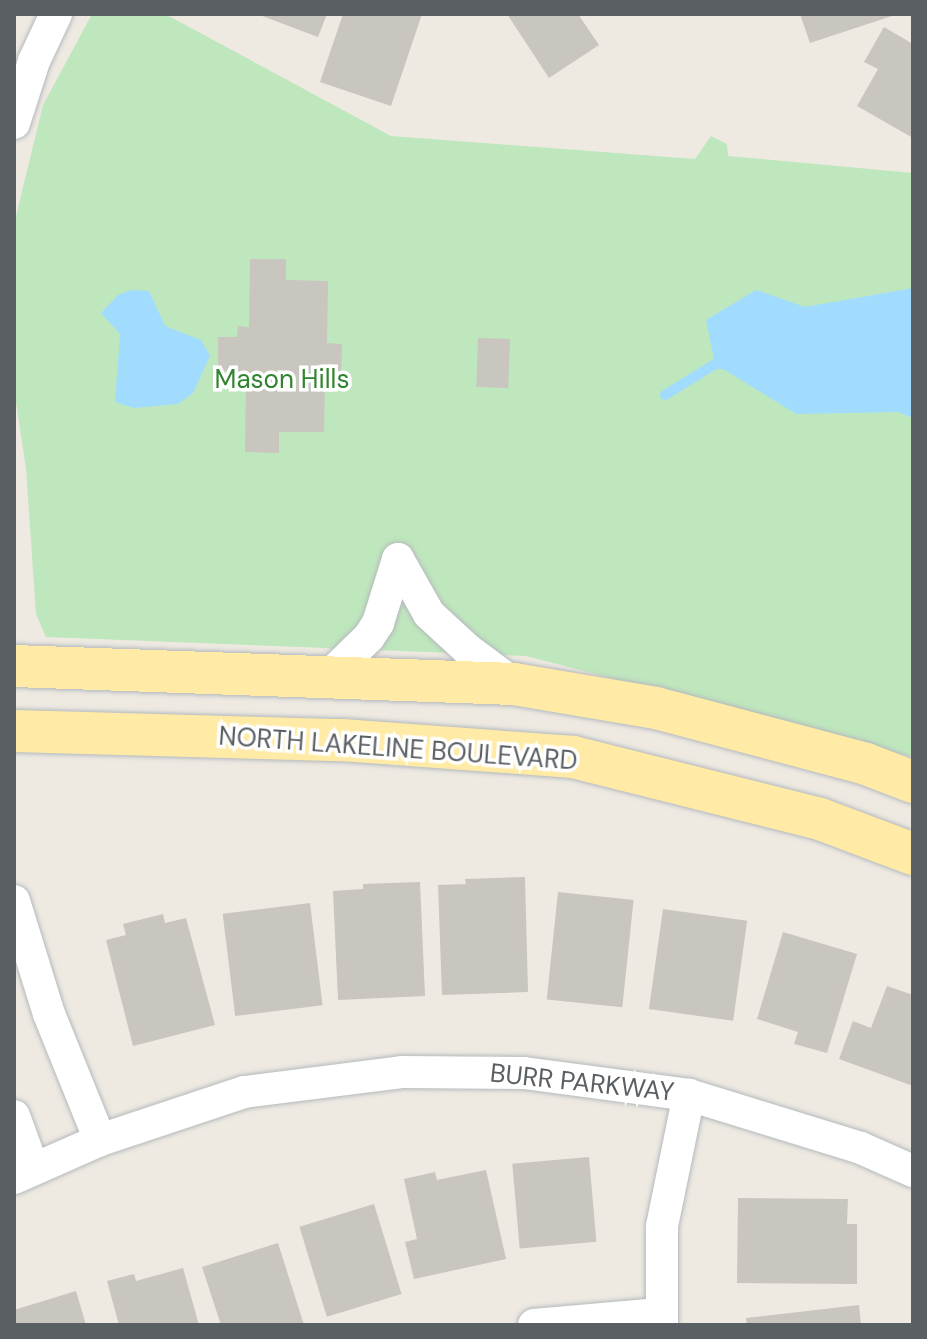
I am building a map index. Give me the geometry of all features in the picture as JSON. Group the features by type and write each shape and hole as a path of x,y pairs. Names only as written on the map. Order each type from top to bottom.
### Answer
{"main road":[{"path":"14,666 514,684 656,708 866,764 913,782"},
{"name":"NORTH LAKELINE BOULEVARD","path":"14,731 342,740 573,757 820,819 913,854"}],"street":[{"path":"14,123 24,56 56,14"},
{"path":"330,675 369,637 378,623 398,559 429,614 467,649 514,684"},
{"path":"14,901 24,969 49,1014 100,1140"},
{"name":"BURR PARKWAY","path":"23,1173 100,1140 244,1092 402,1072 524,1073 689,1095 861,1148 913,1171"},
{"path":"534,1325 661,1319 662,1226 689,1095"},
{"path":"14,1116 23,1173"}],"green space":[{"name":"Mason Hills","path":"92,14 165,14 391,136 695,159 711,136 727,144 728,156 913,173 913,757 526,656 46,637 36,614 26,469 14,389 14,224 43,105"}],"water":[{"path":"913,288 913,418 898,412 796,414 715,364 706,320 756,290 805,307"},
{"path":"131,290 149,291 165,326 201,340 210,356 193,393 178,404 134,408 115,402 120,334 101,313 118,295"}],"building":[{"path":"257,14 327,14 318,37"},
{"path":"343,14 422,14 391,106 320,82"},
{"path":"507,14 578,14 599,45 549,78"},
{"path":"800,14 895,14 895,15 810,43"},
{"path":"884,27 913,44 913,138 857,106 878,69 864,62"},
{"path":"250,259 286,259 286,280 328,281 327,343 342,344 341,377 325,377 324,432 279,432 279,453 245,452 246,383 236,383 236,371 218,371 218,337 237,337 238,326 249,327"},
{"path":"478,338 510,339 508,388 476,387"},
{"path":"525,877 528,992 442,995 438,885 466,884 465,879"},
{"path":"420,882 425,996 338,1000 333,891 363,889 363,884"},
{"path":"558,892 634,900 622,1007 547,999"},
{"path":"310,903 323,1005 235,1016 223,914"},
{"path":"663,909 747,921 733,1021 649,1009"},
{"path":"163,914 165,923 186,918 215,1025 133,1046 106,940 126,935 123,924"},
{"path":"783,932 857,954 827,1053 794,1044 798,1032 757,1019"},
{"path":"887,986 913,995 913,1086 839,1059 853,1021 871,1028"},
{"path":"589,1157 596,1242 520,1248 512,1164"},
{"path":"486,1170 506,1259 414,1279 405,1242 417,1239 404,1179 435,1172 437,1180"},
{"path":"738,1198 848,1199 847,1224 857,1224 857,1284 737,1283"},
{"path":"374,1204 401,1294 327,1317 299,1227"},
{"path":"278,1243 304,1325 221,1325 202,1267"},
{"path":"183,1268 199,1325 119,1325 107,1281 134,1274 136,1281"},
{"path":"76,1291 86,1325 14,1325 14,1310"},
{"path":"859,1305 861,1325 747,1325 746,1318"}],"waterway":[{"path":"665,395 715,364 726,364"}]}
